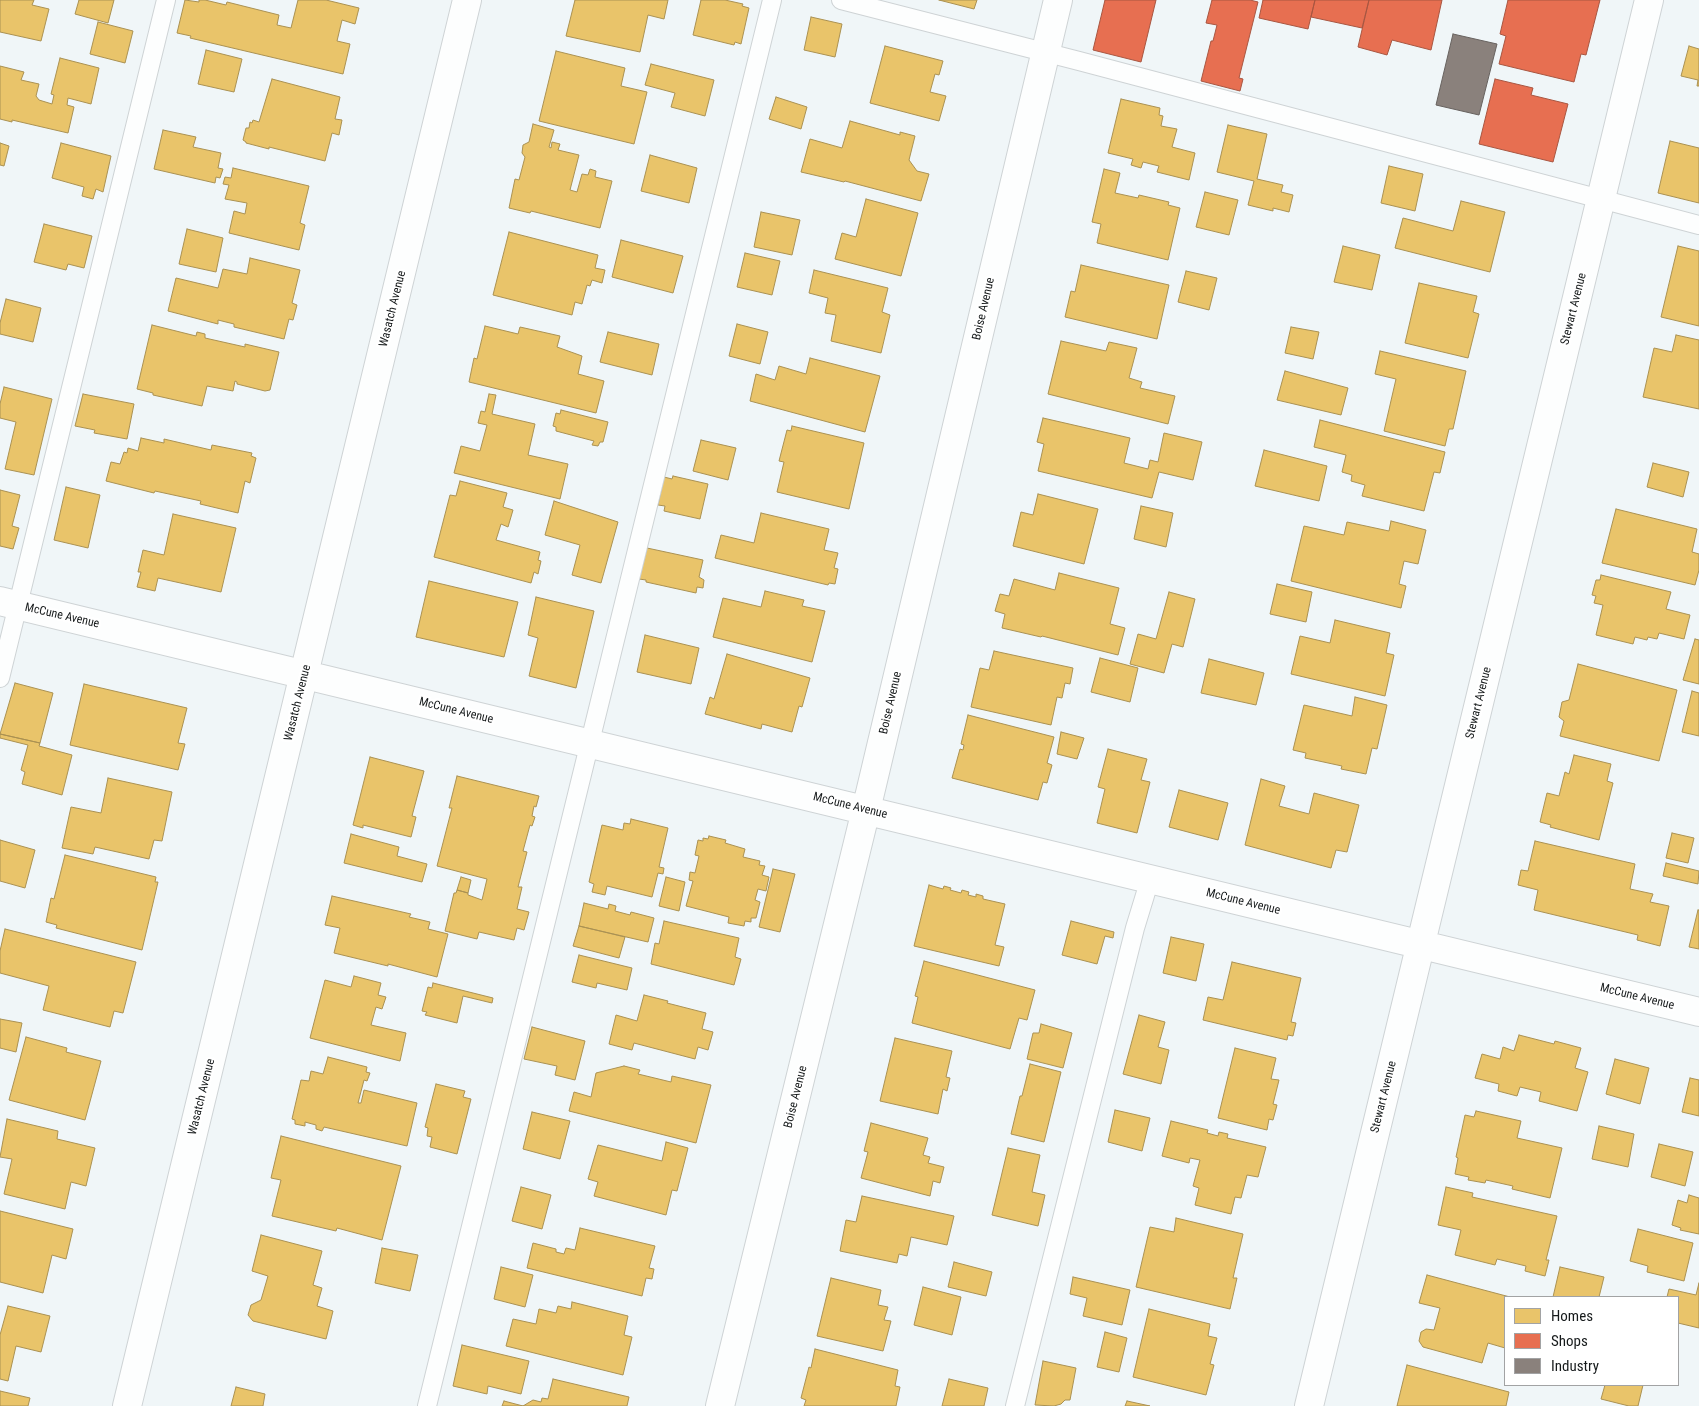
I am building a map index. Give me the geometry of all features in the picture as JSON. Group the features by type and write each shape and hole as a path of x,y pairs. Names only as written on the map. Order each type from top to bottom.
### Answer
{"street":[{"name":"Wasatch Avenue","path":"127,1406 467,0"},
{"name":"Boise Avenue","path":"720,1406 866,810 1058,0"},
{"name":"Stewart Avenue","path":"1309,1406 1649,0"},
{"name":"McCune Avenue","path":"9,603 1699,1012"}],"lane":[{"path":"0,678 9,603 166,0"},
{"path":"427,1406 772,0"},
{"path":"841,0 1699,225"},
{"path":"1015,1406 1150,879"}],"building: Homes":[{"path":"0,0 34,0 32,5 49,9 41,41 0,32"},
{"path":"79,0 114,0 108,23 75,14"},
{"path":"185,0 199,2 199,0 205,0 226,5 227,2 279,15 277,25 291,28 298,0 326,0 359,8 355,24 342,20 337,41 350,44 343,74 190,38 191,36 177,33"},
{"path":"575,0 668,0 664,19 648,15 640,52 566,36"},
{"path":"701,0 725,0 743,4 742,6 749,8 741,44 735,42 734,45 693,35"},
{"path":"939,0 977,0 974,9"},
{"path":"811,17 842,24 835,57 804,50"},
{"path":"98,22 133,31 125,63 90,54"},
{"path":"885,46 943,61 939,75 935,74 930,92 946,96 939,121 870,103"},
{"path":"1689,46 1699,49 1699,86 1697,86 1698,80 1681,76"},
{"path":"206,50 242,59 234,92 198,84"},
{"path":"556,51 625,68 621,86 647,92 634,144 539,121"},
{"path":"60,58 99,68 91,104 68,98 67,105 74,107 68,133 0,119 0,66 24,72 21,80 39,84 36,96 39,100 52,104 54,95 51,94"},
{"path":"651,64 714,80 705,116 671,107 675,93 645,85"},
{"path":"272,79 340,97 335,119 342,120 339,135 332,133 325,161 269,147 269,149 246,143 243,140 246,128 249,128 250,122 252,123 253,120 259,122"},
{"path":"776,97 807,107 801,129 769,119"},
{"path":"1121,99 1160,108 1159,115 1163,116 1161,126 1177,129 1172,147 1195,153 1189,180 1157,172 1159,166 1143,162 1141,168 1131,165 1133,159 1108,153"},
{"path":"850,121 900,135 900,132 915,136 909,160 917,171 929,174 921,201 845,181 801,172 810,139 842,148"},
{"path":"533,124 554,130 549,147 551,148 552,142 560,144 558,150 579,155 570,190 577,192 582,174 588,175 590,169 596,171 595,177 612,181 600,228 531,211 530,213 509,208 515,179 519,180 525,157 522,153 523,145 529,142"},
{"path":"1228,125 1267,134 1257,179 1283,185 1281,192 1293,195 1289,212 1273,208 1273,211 1248,205 1254,181 1217,172"},
{"path":"163,130 196,137 193,147 221,153 218,168 223,169 220,178 216,177 215,183 154,169"},
{"path":"1670,141 1699,148 1699,203 1658,193"},
{"path":"0,143 9,146 4,166 0,165"},
{"path":"61,143 111,156 103,192 96,189 93,199 82,196 84,187 52,178"},
{"path":"650,155 697,168 689,203 641,191"},
{"path":"1389,166 1423,174 1415,211 1381,203"},
{"path":"233,168 309,186 300,223 305,225 299,250 229,233 234,211 245,214 247,203 225,199 229,185 223,184 225,177 231,178"},
{"path":"1104,169 1120,173 1115,193 1138,198 1139,195 1169,202 1168,205 1180,208 1168,260 1097,243 1101,224 1092,222"},
{"path":"1205,192 1238,200 1229,235 1196,227"},
{"path":"866,199 918,213 901,276 835,259 842,233 856,237"},
{"path":"1461,201 1505,212 1490,272 1395,248 1403,218 1453,231"},
{"path":"761,212 800,220 792,255 754,247"},
{"path":"44,224 92,236 84,268 68,264 66,270 34,262"},
{"path":"187,229 223,238 216,272 179,264"},
{"path":"509,232 598,255 595,268 605,270 602,283 592,280 590,286 587,285 582,304 575,302 572,315 493,295"},
{"path":"621,240 683,256 673,293 612,277"},
{"path":"1343,246 1380,255 1372,290 1334,282"},
{"path":"1678,246 1699,251 1699,326 1661,317"},
{"path":"745,253 780,261 772,295 737,287"},
{"path":"250,258 300,270 292,303 297,305 293,320 289,319 284,339 234,327 234,324 218,320 218,324 168,311 176,278 218,288 223,269 247,274"},
{"path":"1081,265 1169,285 1157,339 1065,317 1071,291 1075,292"},
{"path":"814,270 888,288 882,312 890,315 881,353 831,341 836,315 825,313 828,298 809,293"},
{"path":"1186,271 1217,278 1209,310 1178,302"},
{"path":"1419,283 1477,296 1473,312 1479,314 1468,358 1405,343"},
{"path":"6,299 41,308 33,342 0,334 0,323"},
{"path":"737,324 768,332 760,364 729,356"},
{"path":"152,325 196,336 197,332 205,334 205,338 245,347 245,344 279,352 270,390 265,391 237,384 235,381 233,391 207,386 202,406 153,395 153,393 137,389"},
{"path":"485,326 518,334 520,327 560,336 557,347 582,356 578,374 604,381 596,413 469,382 474,358 477,359"},
{"path":"1291,327 1319,332 1313,359 1285,353"},
{"path":"608,332 659,344 652,375 600,362"},
{"path":"1676,335 1699,340 1699,409 1643,397 1654,348 1672,352"},
{"path":"1061,341 1106,351 1109,342 1137,348 1129,378 1142,382 1140,388 1175,396 1168,424 1048,394"},
{"path":"1380,351 1466,371 1453,429 1449,429 1445,446 1384,431 1396,379 1375,374"},
{"path":"810,358 880,376 865,432 750,401 756,374 775,380 779,366 806,374"},
{"path":"1285,371 1348,388 1341,415 1277,400"},
{"path":"4,387 52,399 34,475 5,469 16,422 0,418 0,404"},
{"path":"83,394 134,404 127,439 94,433 95,430 75,426"},
{"path":"489,394 496,395 492,414 535,424 528,455 568,464 560,499 454,473 461,446 480,451 487,425 478,423 481,411 485,412"},
{"path":"561,410 608,422 603,442 600,442 598,446 592,445 594,441 556,431 556,427 553,426 556,413 560,414"},
{"path":"1043,418 1130,438 1124,463 1148,469 1150,460 1158,462 1164,433 1202,442 1193,480 1159,472 1152,498 1038,471 1044,444 1037,442"},
{"path":"1320,420 1445,452 1440,473 1434,472 1424,511 1362,496 1365,485 1351,481 1352,475 1342,472 1346,455 1314,447"},
{"path":"792,426 864,443 849,509 777,492 784,462 779,461 787,430 791,431"},
{"path":"141,438 164,443 164,439 211,450 212,445 252,453 251,456 256,458 250,483 245,481 238,513 200,504 201,501 155,491 154,493 106,481 111,462 120,464 124,452 127,453 128,448 138,451"},
{"path":"701,440 736,448 728,480 693,471"},
{"path":"1264,450 1327,466 1319,501 1255,486"},
{"path":"1653,463 1689,472 1683,497 1647,487"},
{"path":"673,476 708,484 700,519 664,511 665,506 658,505 664,477 672,479"},
{"path":"460,481 507,493 503,507 513,510 508,527 501,524 496,540 540,552 538,560 541,561 538,574 534,572 531,583 434,557 450,495 456,496"},
{"path":"66,487 100,495 88,548 54,540"},
{"path":"0,490 20,495 12,526 19,528 13,549 0,546"},
{"path":"1038,494 1098,509 1084,564 1013,546 1021,512 1033,515"},
{"path":"554,501 618,522 601,583 572,575 580,545 545,535"},
{"path":"1141,506 1173,513 1166,547 1134,539"},
{"path":"1616,509 1697,529 1692,552 1699,554 1699,570 1695,585 1602,563"},
{"path":"761,513 829,529 824,550 838,553 834,568 838,569 835,584 829,583 828,585 715,558 721,535 754,543"},
{"path":"173,514 236,528 221,592 158,578 155,591 137,587 141,572 138,572 143,550 164,555"},
{"path":"1391,521 1426,530 1418,564 1404,561 1399,584 1406,586 1401,608 1291,581 1304,526 1344,535 1347,522 1389,531"},
{"path":"647,548 703,560 699,577 704,580 703,588 697,587 696,593 639,579"},
{"path":"1059,573 1119,588 1110,624 1125,628 1118,655 1002,628 1005,614 995,611 1000,594 1009,596 1014,579 1055,590"},
{"path":"1601,575 1671,592 1666,609 1690,615 1684,639 1659,633 1657,639 1648,637 1647,640 1635,637 1633,644 1596,635 1603,605 1594,603 1596,596 1592,595 1596,580 1600,580"},
{"path":"429,581 518,602 504,657 416,637"},
{"path":"1277,584 1312,592 1306,622 1270,614"},
{"path":"765,591 804,600 802,606 825,611 812,662 713,637 723,598 761,607"},
{"path":"1169,592 1195,599 1183,647 1172,644 1164,673 1130,664 1138,634 1156,639"},
{"path":"536,597 594,611 576,688 529,676 538,638 528,635"},
{"path":"1335,620 1390,633 1386,653 1394,655 1385,696 1291,674 1300,636 1330,643"},
{"path":"645,635 699,648 691,684 637,672"},
{"path":"1695,639 1699,640 1699,684 1683,680"},
{"path":"994,651 1073,668 1070,684 1065,683 1062,698 1057,697 1051,725 971,707 980,668 989,670"},
{"path":"727,654 810,678 802,707 799,706 792,732 762,724 761,729 705,714 710,697 714,699"},
{"path":"1100,658 1138,668 1130,702 1091,692"},
{"path":"1209,659 1264,673 1256,705 1201,693"},
{"path":"1578,664 1677,690 1659,761 1560,736 1564,721 1559,717 1562,702 1569,700"},
{"path":"15,683 53,693 40,743 0,734"},
{"path":"84,684 187,708 178,743 185,744 178,770 70,745"},
{"path":"1692,691 1699,693 1699,736 1682,732"},
{"path":"1355,697 1387,705 1377,749 1372,748 1366,774 1341,769 1342,766 1305,758 1306,753 1293,750 1304,705 1352,716"},
{"path":"968,715 1054,737 1047,763 1052,765 1047,783 1043,782 1038,800 952,778 960,749 963,750 964,745 961,744"},
{"path":"1061,732 1084,738 1077,759 1057,754"},
{"path":"0,734 40,743 39,746 72,755 62,795 22,784 25,772 21,770 28,745 0,738"},
{"path":"1108,749 1147,759 1141,780 1150,782 1137,833 1097,823 1105,789 1098,787"},
{"path":"1574,755 1611,764 1607,781 1613,783 1599,840 1550,827 1551,825 1540,822 1547,793 1559,796 1565,772 1569,774"},
{"path":"370,757 424,771 412,816 416,817 411,837 363,825 363,828 353,825"},
{"path":"457,776 539,796 532,816 535,817 532,826 530,825 523,851 527,852 518,887 522,887 517,909 529,912 524,930 517,928 514,940 479,932 477,939 445,931 454,893 457,890 482,900 487,879 437,866 452,808 449,808"},
{"path":"108,778 172,792 162,841 154,840 149,859 95,847 93,854 62,848 71,807 101,813"},
{"path":"1261,779 1285,786 1279,806 1309,814 1314,793 1359,805 1347,852 1336,850 1331,868 1245,845"},
{"path":"1179,790 1228,803 1218,840 1169,827"},
{"path":"631,819 668,828 659,867 664,868 663,874 658,873 652,897 607,886 605,895 592,892 594,884 589,882 602,825 623,830 624,823 630,824"},
{"path":"1672,833 1694,838 1688,863 1666,858"},
{"path":"351,834 399,847 397,856 427,864 422,882 344,863"},
{"path":"709,836 726,840 725,843 745,849 743,857 760,861 759,865 765,866 762,875 769,877 766,891 758,889 755,900 760,902 756,918 751,918 751,922 745,921 744,926 728,923 729,917 686,906 693,881 689,880 690,872 695,873 699,856 695,855 698,840 703,841 703,838 708,839"},
{"path":"0,840 35,850 25,888 0,881"},
{"path":"1535,841 1635,864 1630,889 1653,894 1650,902 1669,906 1660,946 1637,940 1638,935 1534,910 1538,890 1518,885 1521,870 1528,871"},
{"path":"65,855 156,877 155,882 158,882 142,950 56,928 57,925 46,922 51,898 54,899"},
{"path":"1666,863 1699,871 1698,884 1663,876"},
{"path":"773,869 795,874 780,932 759,927"},
{"path":"461,877 471,880 468,893 457,890"},
{"path":"666,877 685,882 679,911 659,906"},
{"path":"929,885 943,889 944,886 961,893 962,890 969,892 968,895 976,897 976,894 983,896 983,899 1005,904 995,945 1004,947 999,966 914,946"},
{"path":"332,896 411,914 409,917 430,922 428,929 448,934 437,977 388,964 388,966 334,953 340,928 325,925"},
{"path":"584,903 608,909 609,904 616,906 615,911 630,915 631,912 654,918 648,942 579,926"},
{"path":"1699,910 1699,949 1689,947"},
{"path":"664,921 739,938 735,957 741,959 734,985 651,964 655,943 659,944"},
{"path":"1071,921 1114,932 1113,938 1105,936 1097,964 1062,955"},
{"path":"579,926 625,937 619,958 573,946"},
{"path":"5,929 136,962 123,1013 114,1011 110,1027 43,1010 49,986 0,973 0,951"},
{"path":"1171,937 1204,944 1196,981 1163,973"},
{"path":"579,955 632,968 627,990 597,983 596,988 572,982"},
{"path":"924,961 1035,990 1027,1020 1019,1018 1010,1049 912,1023 918,997 915,996"},
{"path":"1232,962 1301,978 1291,1022 1296,1023 1293,1036 1288,1035 1287,1040 1203,1020 1208,997 1223,1000"},
{"path":"354,976 381,983 378,995 386,997 382,1009 376,1007 371,1025 406,1033 400,1061 310,1038 325,980 351,987"},
{"path":"433,983 493,998 492,1003 463,996 457,1023 425,1015 427,1012 422,1011 428,987 432,988"},
{"path":"644,995 706,1013 702,1029 713,1032 708,1050 698,1047 695,1059 634,1043 632,1050 609,1044 616,1015 637,1021"},
{"path":"1139,1015 1165,1022 1158,1047 1169,1050 1161,1084 1123,1074"},
{"path":"0,1019 22,1023 16,1052 0,1048"},
{"path":"1041,1024 1072,1033 1063,1068 1027,1059 1033,1033 1039,1033"},
{"path":"532,1027 585,1041 575,1080 555,1075 557,1066 524,1059"},
{"path":"1519,1035 1554,1044 1555,1041 1581,1048 1575,1068 1588,1072 1577,1111 1539,1101 1541,1092 1520,1087 1517,1096 1498,1091 1499,1084 1475,1078 1482,1054 1500,1059 1503,1047 1514,1051"},
{"path":"26,1037 67,1048 66,1052 101,1061 85,1120 9,1100"},
{"path":"895,1038 952,1051 946,1077 950,1078 947,1091 943,1089 938,1114 880,1101"},
{"path":"1235,1048 1276,1058 1271,1079 1279,1080 1273,1104 1277,1105 1273,1120 1269,1119 1267,1130 1218,1118"},
{"path":"328,1057 367,1067 366,1072 370,1073 367,1081 364,1080 358,1103 361,1103 364,1090 417,1103 407,1146 324,1127 322,1131 316,1129 316,1125 305,1122 305,1126 295,1124 295,1120 292,1119 301,1080 309,1081 311,1071 323,1074"},
{"path":"1615,1059 1649,1068 1640,1104 1606,1094"},
{"path":"1030,1064 1061,1072 1044,1142 1011,1134"},
{"path":"624,1066 640,1070 638,1074 671,1082 672,1076 711,1085 696,1143 569,1111 574,1092 591,1097 596,1073"},
{"path":"1690,1078 1699,1080 1699,1116 1682,1112"},
{"path":"436,1084 465,1091 463,1097 471,1099 457,1154 430,1147 432,1137 427,1136 428,1128 425,1127"},
{"path":"1115,1110 1150,1118 1142,1151 1108,1142"},
{"path":"1476,1111 1521,1121 1517,1138 1562,1148 1550,1198 1512,1189 1513,1186 1486,1180 1485,1183 1468,1180 1469,1177 1455,1174 1458,1158 1456,1157 1465,1115 1474,1117"},
{"path":"532,1112 570,1121 560,1159 523,1149"},
{"path":"7,1119 58,1131 57,1139 95,1148 86,1186 71,1182 65,1209 4,1194 12,1159 0,1157"},
{"path":"1171,1121 1208,1130 1207,1133 1218,1136 1219,1132 1228,1134 1227,1138 1266,1147 1258,1177 1247,1175 1241,1198 1235,1197 1231,1214 1195,1205 1199,1188 1193,1186 1200,1160 1190,1158 1189,1163 1162,1156"},
{"path":"871,1123 928,1138 923,1155 930,1157 928,1163 944,1167 940,1183 933,1181 930,1196 861,1178 868,1152 864,1151"},
{"path":"1599,1126 1634,1134 1628,1167 1592,1159"},
{"path":"281,1136 401,1166 382,1240 337,1228 336,1231 272,1216 281,1180 271,1178"},
{"path":"666,1142 688,1148 677,1191 672,1190 666,1215 594,1196 598,1182 588,1179 598,1145 662,1161"},
{"path":"1659,1144 1693,1152 1685,1186 1651,1177"},
{"path":"1008,1148 1040,1155 1032,1192 1045,1195 1038,1226 992,1215"},
{"path":"521,1187 551,1195 542,1229 512,1221"},
{"path":"1446,1187 1473,1193 1472,1197 1557,1216 1546,1260 1549,1260 1545,1276 1525,1271 1526,1266 1497,1259 1495,1265 1455,1255 1461,1230 1438,1225"},
{"path":"1689,1195 1699,1198 1699,1234 1680,1230 1681,1228 1672,1225 1678,1200 1687,1203"},
{"path":"862,1196 954,1216 947,1245 911,1237 907,1256 899,1254 897,1263 840,1251 846,1220 856,1222"},
{"path":"0,1211 73,1229 66,1259 52,1255 43,1293 0,1282"},
{"path":"1176,1218 1243,1234 1233,1278 1237,1278 1230,1309 1136,1287 1150,1227 1174,1232"},
{"path":"580,1228 655,1246 649,1268 654,1269 652,1279 646,1278 642,1296 527,1268 533,1243 556,1249 556,1252 564,1254 566,1248 575,1250"},
{"path":"1638,1229 1693,1243 1684,1281 1647,1272 1648,1266 1630,1261"},
{"path":"261,1235 322,1251 313,1285 322,1288 317,1306 333,1311 326,1339 253,1321 248,1315 251,1305 261,1300 268,1276 252,1271"},
{"path":"382,1248 418,1255 410,1291 375,1283"},
{"path":"954,1262 992,1272 986,1296 948,1287"},
{"path":"501,1267 533,1275 525,1307 494,1299"},
{"path":"1560,1267 1604,1277 1599,1296 1553,1296"},
{"path":"1427,1275 1506,1296 1504,1296 1504,1348 1488,1343 1482,1363 1423,1347 1419,1341 1421,1332 1426,1329 1434,1330 1440,1308 1419,1303"},
{"path":"1073,1277 1130,1290 1122,1325 1083,1316 1087,1298 1070,1294"},
{"path":"831,1278 881,1290 878,1305 888,1307 884,1320 891,1321 883,1351 817,1336"},
{"path":"1699,1283 1699,1328 1679,1323 1679,1296 1667,1296 1669,1289 1696,1295"},
{"path":"923,1287 961,1297 952,1335 914,1325"},
{"path":"572,1302 628,1316 624,1335 632,1337 623,1375 506,1346 513,1319 536,1324 539,1309 556,1313 558,1306 571,1309"},
{"path":"8,1306 50,1316 41,1352 16,1346 8,1381 0,1379 0,1335"},
{"path":"1149,1309 1210,1324 1208,1336 1217,1338 1210,1364 1214,1365 1206,1395 1133,1377"},
{"path":"1105,1332 1127,1338 1119,1372 1097,1367"},
{"path":"462,1345 529,1361 521,1394 488,1386 487,1394 453,1386"},
{"path":"815,1349 898,1370 895,1386 900,1387 896,1406 804,1406 806,1400 801,1398"},
{"path":"1043,1361 1076,1368 1070,1400 1065,1400 1061,1404 1054,1406 1035,1405"},
{"path":"1407,1365 1509,1392 1506,1406 1397,1406"},
{"path":"553,1379 629,1397 627,1406 523,1406 533,1400 541,1402 542,1398 548,1399"},
{"path":"949,1379 988,1388 984,1406 942,1406"},
{"path":"1605,1386 1643,1386 1638,1406 1629,1406 1601,1399"},
{"path":"236,1387 265,1394 263,1406 231,1406"},
{"path":"0,1391 30,1398 28,1406 0,1406"},
{"path":"504,1401 523,1406 502,1406"},
{"path":"1127,1401 1150,1406 1125,1406"}],"building: Shops":[{"path":"1105,0 1156,0 1141,62 1093,50"},
{"path":"1212,0 1250,0 1258,2 1239,78 1243,79 1240,91 1201,81 1217,25 1206,23"},
{"path":"1263,0 1315,0 1308,29 1259,18"},
{"path":"1315,0 1369,0 1362,28 1311,17"},
{"path":"1369,0 1442,0 1431,50 1392,40 1387,55 1358,47"},
{"path":"1508,0 1600,0 1586,55 1581,54 1574,82 1499,64 1506,36 1500,34"},
{"path":"1495,79 1533,88 1531,95 1568,104 1553,162 1479,144"}],"building: Industry":[{"path":"1453,34 1497,44 1479,115 1436,105"}]}
